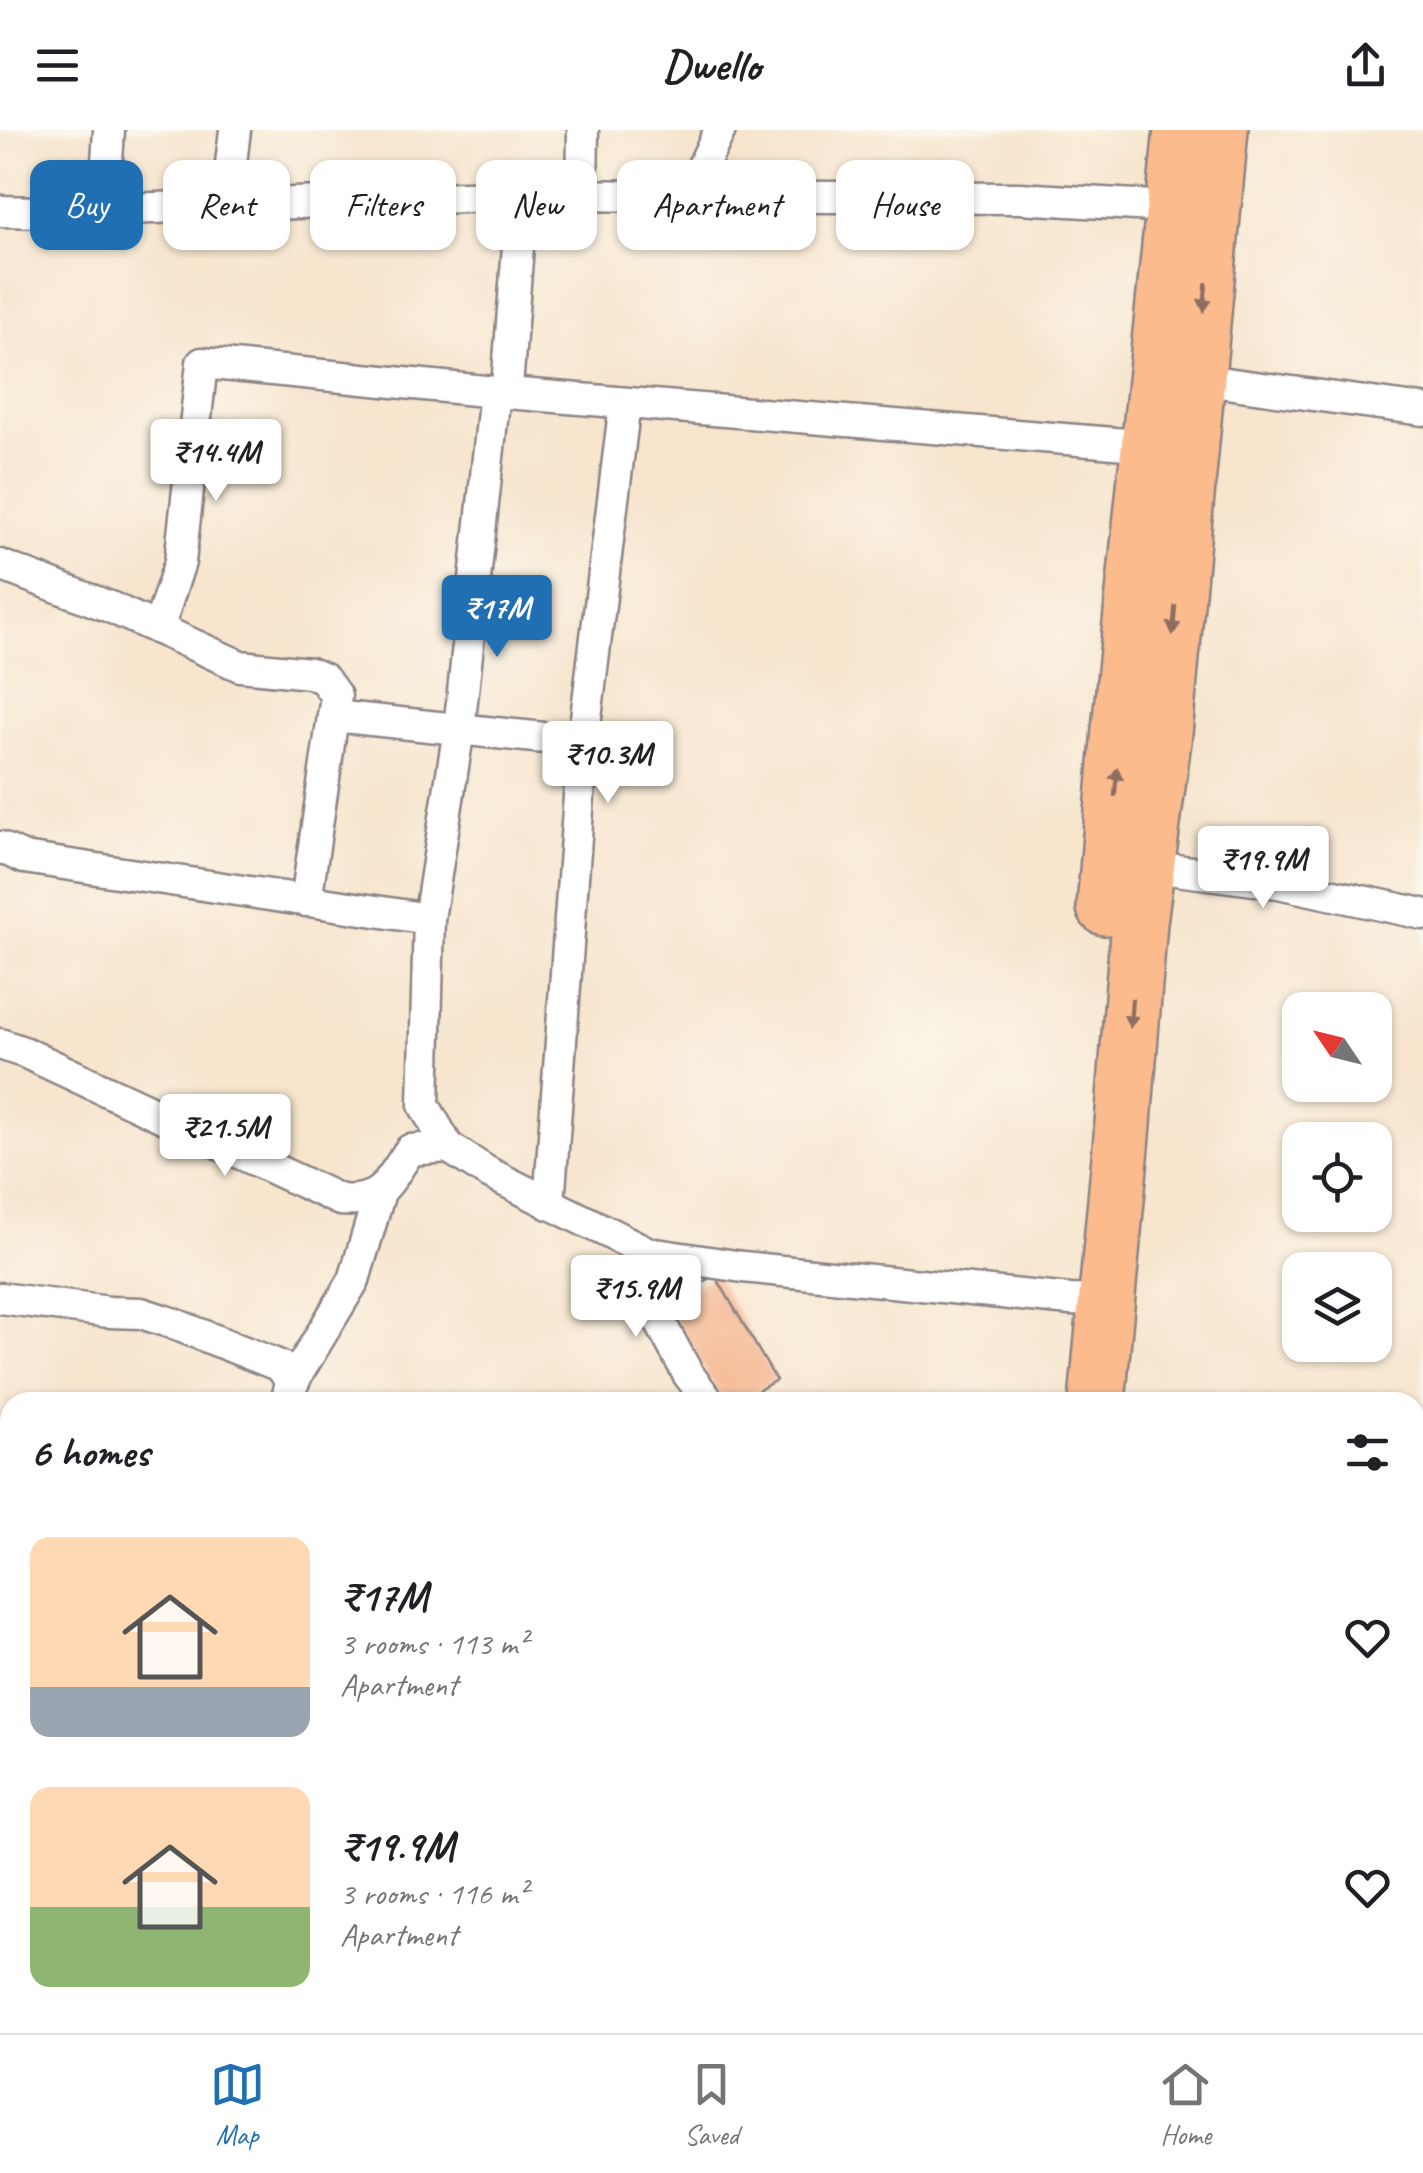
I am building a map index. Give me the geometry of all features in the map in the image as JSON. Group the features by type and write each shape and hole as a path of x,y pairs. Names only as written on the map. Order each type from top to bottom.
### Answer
{"highway":[{"path":"1170,447 1197,379 1194,208 1182,130"},
{"path":"1063,1392 1088,1300 1138,922 1128,864 1164,732 1170,447 1194,208 1220,130"},
{"path":"1088,1300 1095,1392"}],"street":[{"path":"108,160 110,130"},
{"path":"231,160 235,130"},
{"path":"583,130 583,160"},
{"path":"706,160 720,130"},
{"path":"290,203 476,197"},
{"path":"816,197 1019,198 1194,208"},
{"path":"0,211 30,212"},
{"path":"495,392 507,387 518,250"},
{"path":"158,629 180,562 202,363 495,392 1170,447"},
{"path":"1197,379 1423,410"},
{"path":"290,1392 354,1280 380,1192 410,1150 424,1105 430,920 459,729 495,392"},
{"path":"550,1204 583,742 624,403"},
{"path":"0,565 110,607 240,666 310,673 324,679 336,696 306,901"},
{"path":"333,716 583,742"},
{"path":"0,846 24,858 430,920"},
{"path":"1128,864 1278,883 1423,914"},
{"path":"0,1044 340,1200 362,1202 380,1192"},
{"path":"424,1105 448,1148 649,1254 743,1267 1088,1300"},
{"path":"410,1150 448,1148"},
{"path":"649,1254 646,1296 701,1392"},
{"path":"0,1298 141,1313 172,1323 280,1366 290,1378 288,1392"}],"building":[{"path":"715,1275 776,1380 755,1392 717,1392 666,1304"}]}
